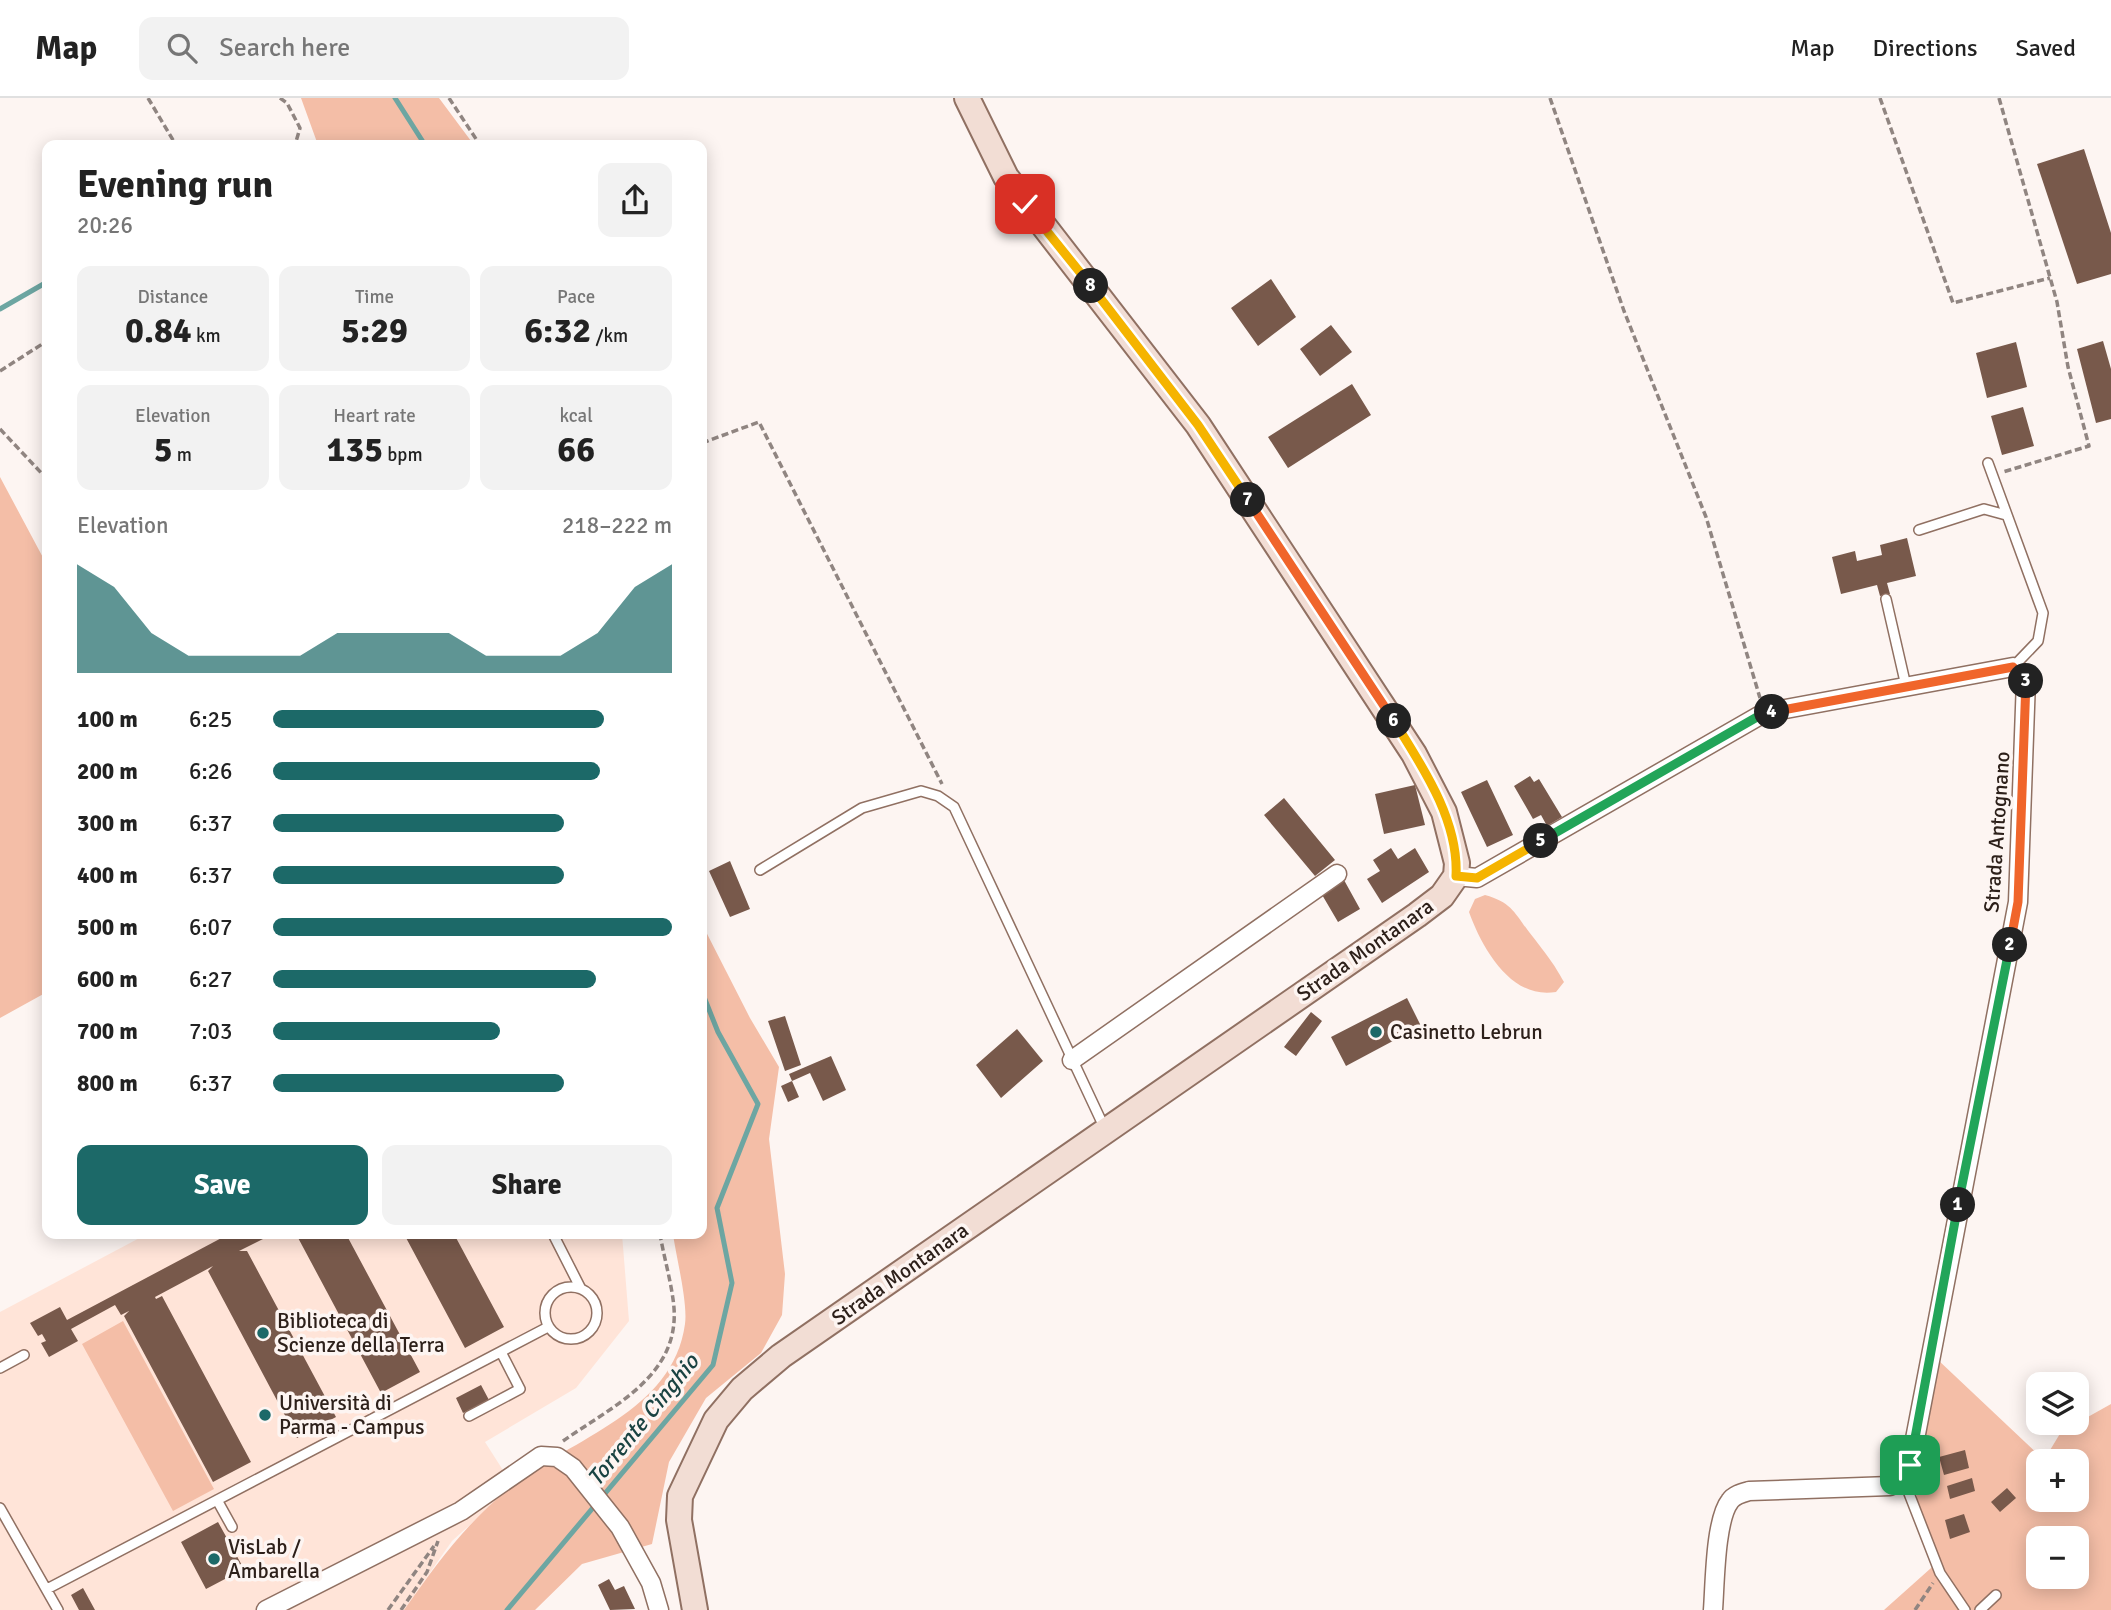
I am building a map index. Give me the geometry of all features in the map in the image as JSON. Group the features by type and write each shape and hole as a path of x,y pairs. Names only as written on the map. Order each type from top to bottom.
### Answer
{"main road":[{"path":"967,98 1006,177 1198,425 1389,712 1444,812 1454,845 1456,876"},
{"name":"Strada Montanara","path":"695,1610 679,1520 680,1496 716,1420 733,1399 781,1356 1417,915 1442,896 1456,876"}],"street":[{"path":"1456,876 1477,878 1764,713 2013,667"},
{"name":"Strada Antognano","path":"1903,1478 1910,1465 2018,902 2027,699 2026,680 2013,667"},
{"path":"1072,1060 1338,874"},
{"path":"266,1610 461,1511 541,1456 557,1457 573,1468 620,1527 652,1583 659,1610"},
{"path":"1713,1610 1721,1532 1725,1509 1731,1498 1749,1491 1890,1486 1903,1478"}],"lane":[{"path":"1987,463 2043,613 2038,641 2013,667"},
{"path":"1919,530 1984,509 2006,515"},
{"path":"1886,599 1906,686"},
{"path":"760,870 862,808 921,791 938,796 954,807 1106,1130"},
{"path":"556,1239 581,1289 596,1303 596,1321 592,1329 579,1339 558,1337 548,1327 544,1312 551,1296 568,1287 581,1289"},
{"path":"47,1589 548,1327"},
{"path":"469,1416 520,1389 501,1352"},
{"path":"0,1368 24,1355"},
{"path":"1903,1478 1940,1573 1965,1610"},
{"path":"217,1500 232,1527"},
{"path":"0,1508 58,1610"},
{"path":"1980,1610 1996,1595"}],"path":[{"path":"148,98 173,140"},
{"path":"280,98 300,128 296,140"},
{"path":"449,98 477,140"},
{"path":"1550,98 1624,311 1706,517 1764,713"},
{"path":"1880,98 1952,303 2050,278"},
{"path":"1992,476 2089,446 2068,367 2050,278 1998,98"},
{"path":"0,371 42,344"},
{"path":"707,441 760,422 954,807"},
{"path":"0,429 42,473"},
{"path":"541,1456 634,1393 658,1369 673,1343 674,1308 661,1239"},
{"path":"388,1610 438,1539 427,1572 401,1610"},
{"path":"1915,1610 1940,1573"}],"shaded area":[{"path":"301,98 439,98 470,140 316,140"},
{"path":"0,477 42,556 42,995 0,1018"},
{"path":"1485,895 1508,906 1549,958 1564,982 1556,992 1525,988 1512,980 1490,955 1469,912 1475,899"},
{"path":"707,934 750,1018 779,1067 769,1139 785,1274 782,1315 761,1353 706,1398 669,1462 652,1544 582,1564 535,1610 404,1610 453,1544 495,1500 536,1469 616,1420 641,1401 661,1380 677,1354 685,1324 683,1292 674,1239 707,1239"},
{"name":"Università di Parma - Campus","path":"138,1239 622,1239 629,1321 576,1388 485,1442 513,1486 452,1541 404,1610 0,1610 0,1312"},
{"path":"123,1321 214,1489 173,1511 82,1344"},
{"path":"1937,1359 2032,1449 2026,1449 2026,1512 2089,1512 2089,1449 2051,1449 2059,1435 2089,1435 2089,1416 2111,1404 2111,1610 1884,1610 1940,1560 1920,1515 1917,1499 1916,1464"}],"building":[{"path":"2084,149 2111,233 2111,274 2077,284 2037,164"},
{"path":"1271,279 1296,317 1258,346 1231,308"},
{"path":"1331,325 1352,352 1320,376 1300,349"},
{"path":"2103,341 2111,369 2111,419 2096,423 2077,349"},
{"path":"2016,342 2027,387 1987,398 1976,353"},
{"path":"1352,384 1371,415 1288,468 1268,437"},
{"path":"2023,407 2034,446 2002,455 1991,416"},
{"path":"1907,538 1916,576 1887,583 1890,594 1880,596 1877,585 1841,594 1832,557 1855,551 1857,561 1882,555 1880,545"},
{"path":"1530,776 1534,782 1539,779 1562,817 1547,826 1541,815 1533,819 1514,786"},
{"path":"1487,780 1513,835 1487,847 1461,792"},
{"path":"1415,785 1425,825 1384,834 1375,794"},
{"path":"1284,798 1335,860 1315,876 1264,815"},
{"path":"1391,848 1398,859 1415,848 1429,872 1382,903 1367,879 1380,871 1373,860"},
{"path":"730,861 750,909 730,917 709,871"},
{"path":"1344,880 1360,909 1338,922 1321,893"},
{"name":"Casinetto Lebrun","path":"1407,998 1421,1026 1346,1066 1331,1037"},
{"path":"1311,1012 1322,1021 1296,1056 1284,1047"},
{"path":"785,1016 801,1065 785,1071 768,1021"},
{"path":"1017,1029 1043,1061 1001,1098 976,1065"},
{"path":"831,1056 846,1090 823,1101 810,1073 792,1081 789,1074"},
{"path":"792,1081 799,1097 788,1102 781,1086"},
{"path":"220,1239 263,1239 239,1251 247,1251 336,1417 297,1438 208,1271 213,1266 155,1297 156,1299 162,1296 251,1462 213,1482 124,1316 129,1311 121,1315 115,1305 71,1329 78,1341 49,1357 41,1343 46,1341 42,1334 38,1336 30,1323 60,1307 67,1320"},
{"path":"299,1239 349,1239 420,1372 381,1393"},
{"path":"407,1239 457,1239 504,1327 465,1348"},
{"path":"481,1385 489,1400 463,1413 456,1398"},
{"path":"1965,1450 1969,1468 1944,1475 1939,1457"},
{"path":"1972,1478 1975,1491 1950,1499 1947,1486"},
{"path":"2007,1488 2016,1498 2000,1512 1991,1502"},
{"path":"1964,1514 1970,1532 1950,1539 1945,1520"},
{"name":"VisLab / Ambarella","path":"218,1522 244,1569 206,1589 181,1542"},
{"path":"609,1579 615,1590 624,1586 635,1609 610,1610 598,1585"},
{"path":"83,1588 95,1610 79,1610 71,1595"}],"waterway":[{"name":"Torrente Cinghio","path":"395,98 422,140"},
{"path":"0,309 42,285"},
{"name":"Torrente Cinghio","path":"507,1610 713,1365 732,1283 717,1208 758,1104 718,1032 707,1004"}],"place":[{"name":"Casinetto Lebrun","path":"1376,1032"},
{"name":"Biblioteca di Scienze della Terra","path":"263,1333"},
{"name":"Università di Parma - Campus","path":"265,1415"},
{"name":"VisLab / Ambarella","path":"214,1559"}],"route":[{"path":"1025,204 1198,425 1389,712 1444,812 1454,845 1456,876 1477,878 1764,713 2013,667 2026,680 2018,902 1963,1177 1910,1465"}]}
